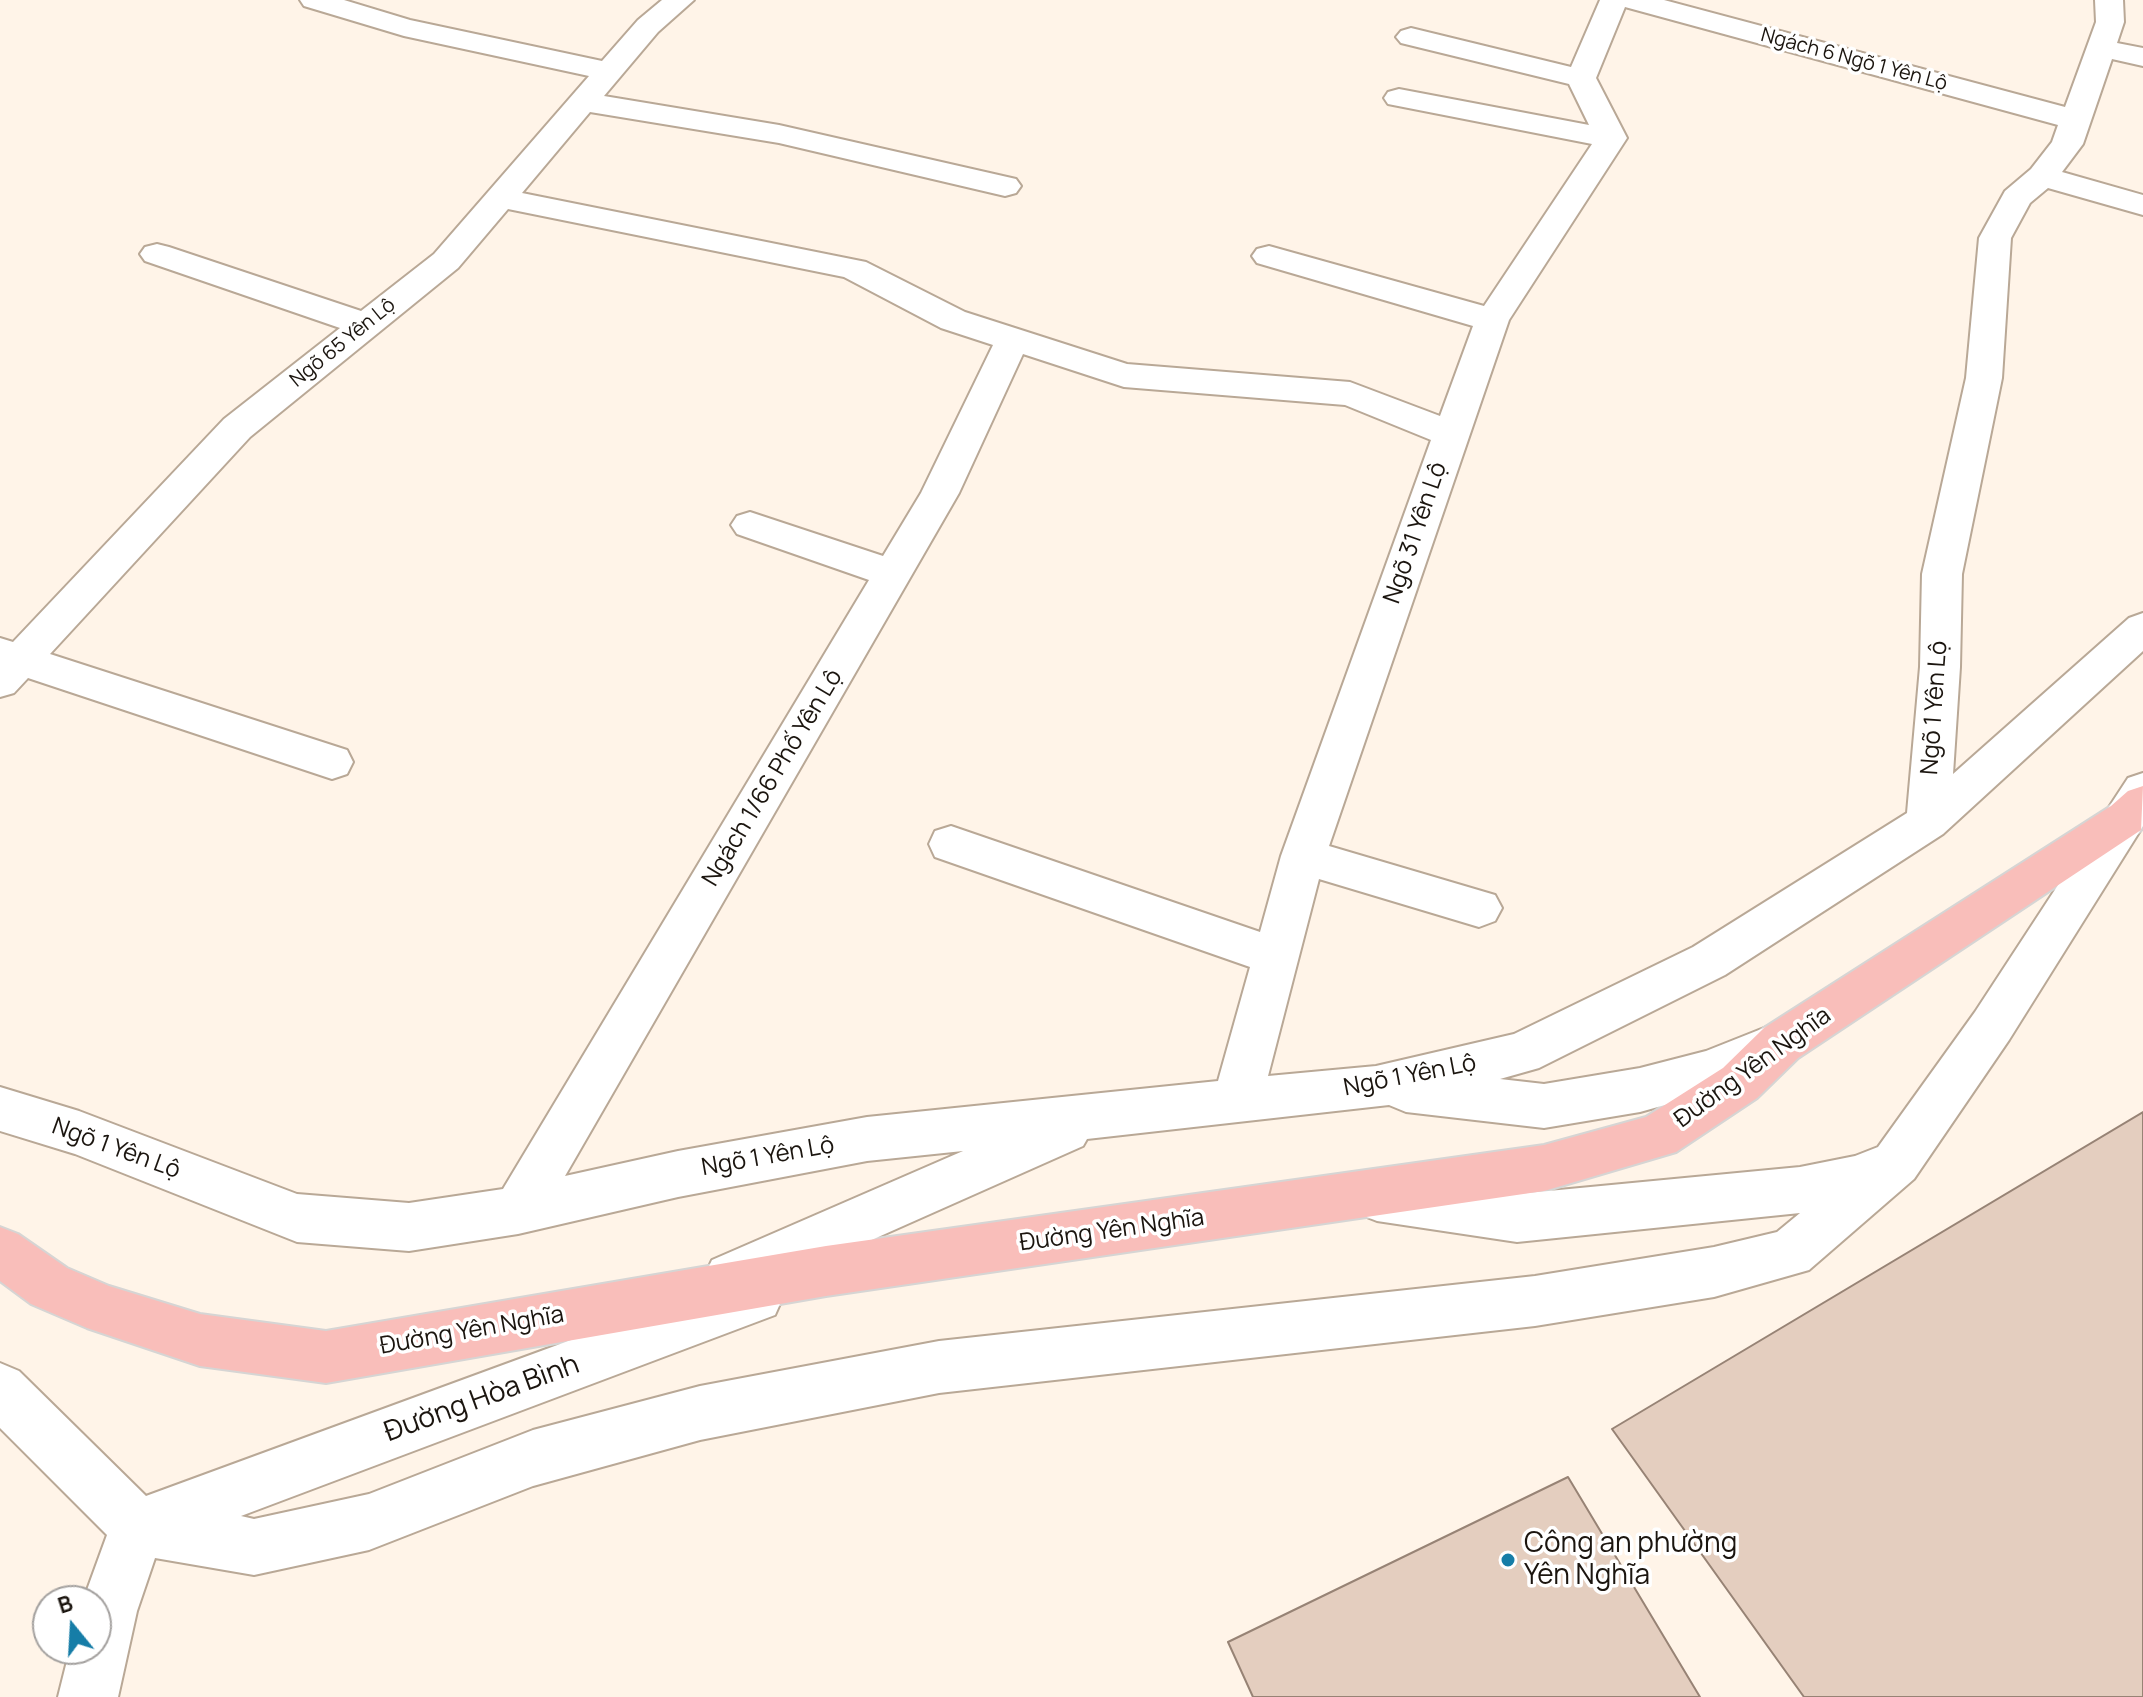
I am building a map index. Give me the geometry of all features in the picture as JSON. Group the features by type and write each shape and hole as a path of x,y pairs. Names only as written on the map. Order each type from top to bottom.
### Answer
{"main road":[{"name":"Đường Yên Nghĩa","path":"0,1251 49,1286 106,1310 187,1336 326,1357 826,1271 1544,1168 1659,1136 1740,1083 1781,1043 2137,804"}],"street":[{"path":"314,0 404,27 609,71"},
{"name":"Ngõ 65 Yên Lộ","path":"7,664 237,428 446,261 648,26 680,0"},
{"path":"1611,138 1581,78 1614,0"},
{"name":"Ngách 6 Ngõ 1 Yên Lộ","path":"1631,0 2076,120"},
{"name":"Ngõ 1 Yên Lộ","path":"0,1109 79,1133 297,1218 409,1227 518,1210 678,1174 867,1139 1376,1087 1522,1053 1709,961 1928,822 1940,667 1942,574 1984,378 1995,238 2016,198 2042,176 2067,144 2110,22 2109,0"},
{"path":"1411,37 1581,78"},
{"path":"2101,48 2143,57"},
{"path":"1399,98 1611,138"},
{"path":"583,102 779,134 1005,186"},
{"name":"Ngõ 31 Yên Lộ","path":"1237,1101 1303,856 1492,320 1611,138"},
{"path":"2042,176 2143,205"},
{"path":"500,198 854,269 953,320 1124,375 1350,394 1450,434"},
{"path":"157,254 366,325"},
{"path":"1269,256 1492,320"},
{"name":"Ngách 1/66 Phố Yên Lộ","path":"518,1210 894,574 940,493 1013,339"},
{"path":"750,525 894,574"},
{"path":"1928,822 2143,628"},
{"path":"7,664 332,762"},
{"path":"0,1390 138,1527 254,1547 369,1522 533,1458 700,1413 924,1370 1535,1301 1714,1272 1791,1253 1896,1163 1938,1106 2137,804"},
{"path":"951,844 1276,957"},
{"path":"1303,856 1479,908"},
{"path":"1376,1087 1544,1106 1640,1090 1682,1079 1781,1043"},
{"path":"691,1294 1105,1113"},
{"path":"1362,1196 1517,1218 1800,1190 1855,1179 1896,1163"},
{"name":"Đường Hòa Bình","path":"138,1527 826,1271"},
{"path":"88,1697 108,1611 138,1527"}],"building":[{"path":"2143,1112 2143,1697 1804,1697 1612,1429"},
{"name":"Công an phường Yên Nghĩa","path":"1568,1477 1700,1697 1253,1697 1228,1642"}],"place":[{"name":"Công an phường Yên Nghĩa","path":"1508,1560"}]}
